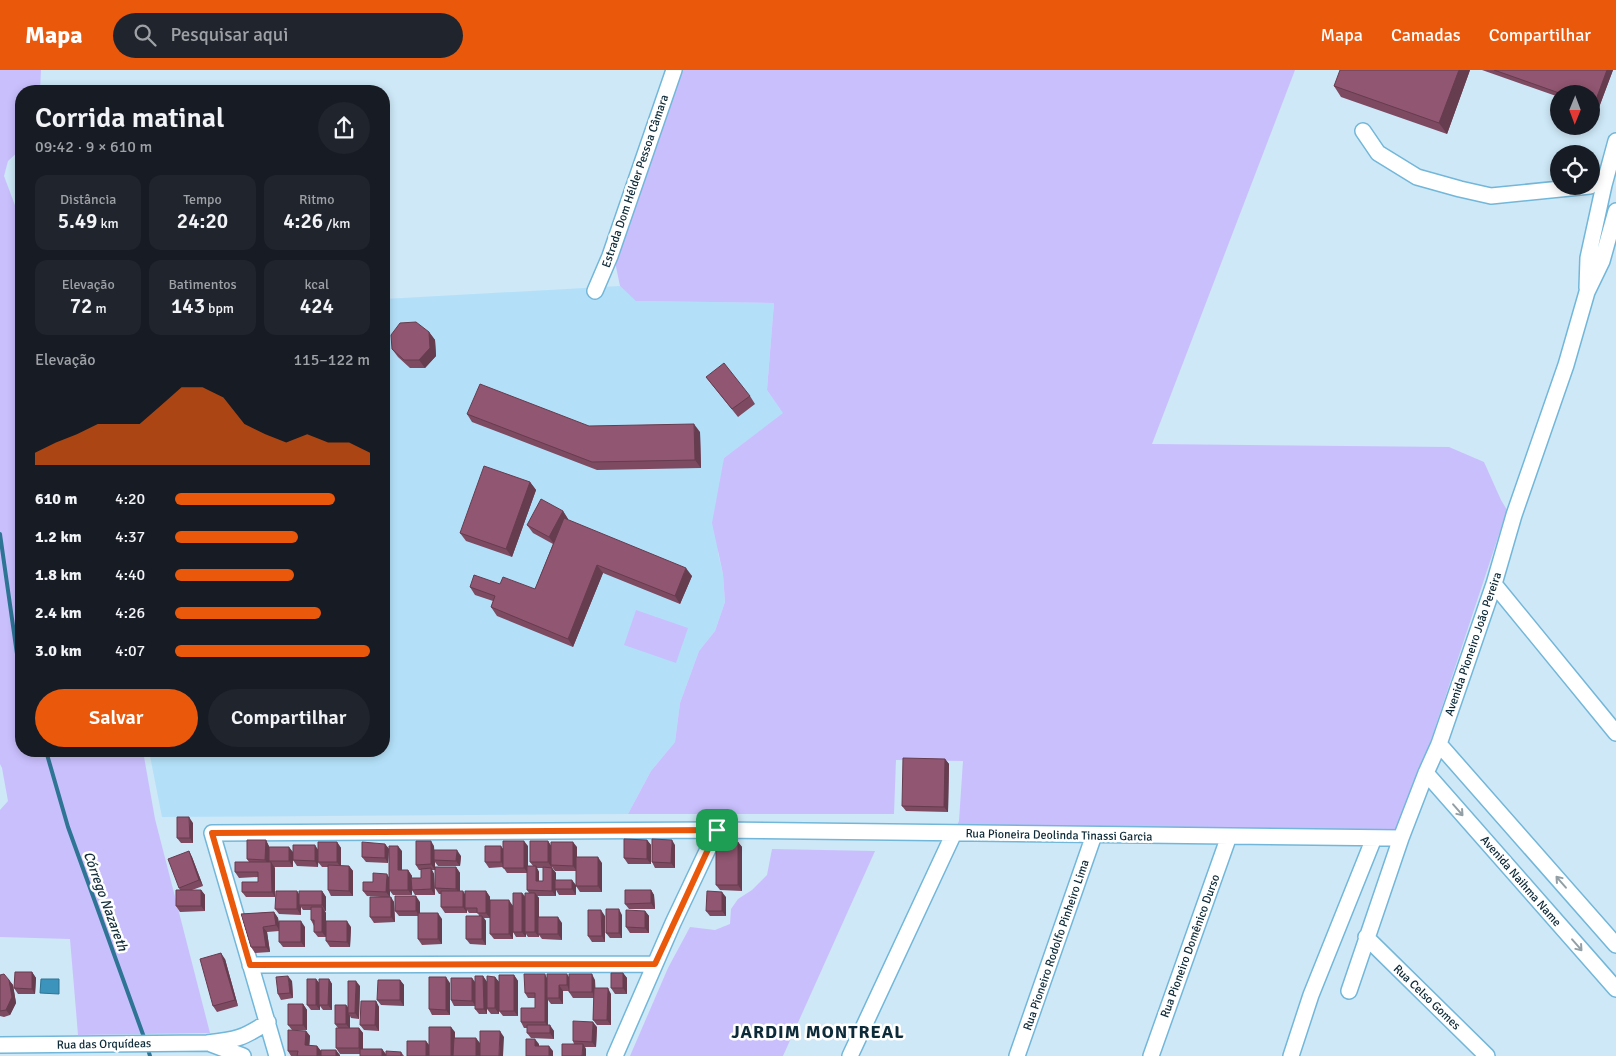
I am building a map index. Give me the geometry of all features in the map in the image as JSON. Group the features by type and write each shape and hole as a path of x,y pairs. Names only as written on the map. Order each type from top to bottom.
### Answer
{"street":[{"name":"Estrada Dom Hélder Pessoa Câmara","path":"595,291 610,256 674,70"},
{"path":"1363,130 1378,153 1417,177 1491,196 1550,190"},
{"name":"Avenida Pioneiro João Pereira","path":"1600,175 1616,141"},
{"name":"Avenida Pioneiro João Pereira","path":"1587,292 1594,195"},
{"name":"Avenida Pioneiro João Pereira","path":"1348,991 1401,838 1439,744 1494,584 1514,515 1566,365 1587,292 1602,261 1616,211"},
{"path":"1494,584 1616,733"},
{"path":"1439,744 1616,945"},
{"name":"Avenida Naihma Name","path":"1426,773 1616,989"},
{"path":"615,1056 717,830"},
{"name":"Rua Pioneira Deolinda Tinassi Garcia","path":"250,965 212,833 717,830 1401,838"},
{"path":"850,1056 954,833"},
{"name":"Rua Pioneiro Rodolfo Pinheiro Lima","path":"1017,1056 1094,835"},
{"name":"Rua Pioneiro Domênico Durso","path":"1151,1056 1229,836"},
{"path":"1290,1056 1311,995 1374,838"},
{"name":"Rua Celso Gomes","path":"1366,937 1487,1056"},
{"path":"277,1056 250,965 655,964"},
{"name":"Rua das Orquídeas","path":"0,1045 207,1043 230,1041 247,1036 268,1022"},
{"name":"Rua das Orquídeas","path":"207,1043 243,1056"}],"shaded area":[{"path":"0,70 41,70 40,85 15,85 15,155 8,161 4,176 15,205 15,757 144,757 155,819 210,1033 78,1035 70,939 0,937 0,810 8,801 0,764"},
{"path":"679,70 1295,70 1152,444 1449,447 1484,462 1507,510 1398,840 954,833 959,821 963,761 896,760 894,814 628,814 651,771 675,742 680,703 699,651 715,631 725,602 723,574 712,523 724,458 783,413 767,390 774,303 636,301 620,286 614,257"},
{"path":"620,286 637,301 774,303 767,390 784,413 724,458 718,553 723,574 725,602 715,631 699,651 680,703 675,742 651,771 628,814 162,817 150,757 390,757 390,299"},
{"path":"636,610 688,628 676,663 624,645"},
{"path":"772,849 875,851 783,1056 630,1056 668,968 690,927 715,930 730,924 731,909 738,899 752,890 767,875"},
{"path":"41,979 59,979 59,994 40,993"}],"building":[{"path":"1340,70 1459,70 1439,123 1334,86"},
{"path":"1494,70 1607,70 1600,89 1600,85 1550,85 1550,90"},
{"path":"416,322 429,332 430,348 419,360 404,360 392,349 391,335 400,323"},
{"path":"724,363 750,396 732,409 706,377"},
{"path":"480,384 589,426 694,424 695,460 592,462 467,414"},
{"path":"484,466 530,482 506,549 460,533"},
{"path":"541,499 563,511 549,537 527,525"},
{"path":"564,518 686,568 675,596 597,565 568,639 491,607 495,596 470,587 474,575 500,584 503,577 535,589"},
{"path":"903,758 945,759 944,807 902,806"},
{"path":"177,817 189,817 190,838 177,838"},
{"path":"624,839 647,840 647,859 624,858"},
{"path":"652,839 672,840 671,863 652,862"},
{"path":"247,840 266,840 265,860 247,859"},
{"path":"416,841 431,841 431,864 416,865"},
{"path":"503,841 524,841 524,868 503,868"},
{"path":"530,841 548,841 548,862 530,862"},
{"path":"716,841 738,842 738,885 716,885"},
{"path":"318,842 337,842 337,862 318,862"},
{"path":"362,842 385,844 385,858 362,857"},
{"path":"551,842 573,842 573,866 551,865"},
{"path":"293,845 315,845 315,861 293,860"},
{"path":"389,846 398,846 398,870 408,870 408,890 389,890"},
{"path":"485,846 501,846 501,862 485,862"},
{"path":"269,847 289,847 289,861 269,861"},
{"path":"434,850 457,850 456,861 434,860"},
{"path":"189,851 199,880 179,888 168,859"},
{"path":"576,857 598,857 598,886 576,886"},
{"path":"235,862 271,862 272,892 242,892 242,882 258,882 258,872 235,872"},
{"path":"328,865 349,866 349,891 328,890"},
{"path":"527,866 536,866 536,881 543,881 543,867 552,868 552,891 527,890"},
{"path":"435,867 456,867 456,889 435,888"},
{"path":"431,868 431,889 412,890 411,878 421,878 421,869"},
{"path":"373,873 387,874 386,892 363,891 363,882 373,882"},
{"path":"555,880 572,880 572,889 555,889"},
{"path":"176,890 201,890 201,906 176,906"},
{"path":"625,890 651,890 651,903 625,904"},
{"path":"276,891 297,891 297,909 275,909"},
{"path":"299,891 322,891 322,905 299,905"},
{"path":"441,891 463,891 463,907 441,907"},
{"path":"465,891 486,891 486,913 477,913 477,908 465,908"},
{"path":"707,891 722,892 722,911 706,911"},
{"path":"513,893 522,893 522,932 513,932"},
{"path":"525,893 535,893 535,932 525,932"},
{"path":"395,896 416,896 416,911 395,911"},
{"path":"370,897 391,897 391,917 370,917"},
{"path":"490,900 509,900 509,934 490,934"},
{"path":"311,907 322,907 322,932 314,932 314,920 311,920"},
{"path":"606,909 619,909 619,933 606,933"},
{"path":"588,910 601,910 602,936 588,936"},
{"path":"626,910 645,911 645,928 626,927"},
{"path":"274,912 276,925 263,927 266,947 251,947 241,914"},
{"path":"418,913 438,913 438,939 418,939"},
{"path":"466,916 482,916 482,939 466,939"},
{"path":"538,917 558,917 558,934 538,934"},
{"path":"279,921 301,921 301,942 279,942"},
{"path":"326,921 347,921 347,942 326,941"},
{"path":"221,953 235,1000 213,1006 200,959"},
{"path":"15,972 32,972 32,989 14,988"},
{"path":"611,973 623,973 623,988 611,988"},
{"path":"4,974 9,980 12,997 6,1010 0,1011 0,975"},
{"path":"524,974 545,974 545,1022 521,1022 521,1008 535,1008 535,993 525,993"},
{"path":"547,974 567,974 567,985 559,985 559,998 547,998"},
{"path":"569,974 592,974 592,992 569,992"},
{"path":"499,975 514,975 514,1011 499,1011"},
{"path":"288,976 290,993 278,994 276,977"},
{"path":"475,976 483,976 484,1009 475,1009"},
{"path":"487,976 495,977 495,1008 487,1008"},
{"path":"429,977 446,977 446,1010 429,1009"},
{"path":"451,978 472,978 472,1001 451,1000"},
{"path":"307,979 316,979 316,1005 307,1005"},
{"path":"319,979 329,979 328,1005 319,1005"},
{"path":"378,980 400,980 400,1000 377,1000"},
{"path":"348,981 356,981 355,1013 348,1013"},
{"path":"594,988 608,988 607,1020 593,1020"},
{"path":"361,1001 376,1001 375,1025 360,1025"},
{"path":"288,1004 303,1004 303,1025 288,1025"},
{"path":"335,1005 346,1005 346,1024 335,1024"},
{"path":"573,1021 593,1022 592,1042 573,1041"},
{"path":"527,1025 550,1025 550,1033 527,1033"},
{"path":"429,1027 451,1027 451,1056 429,1056"},
{"path":"336,1028 359,1028 359,1048 336,1048"},
{"path":"288,1030 306,1031 305,1045 317,1046 317,1056 297,1056 298,1051 288,1051"},
{"path":"480,1031 500,1031 499,1056 480,1056"},
{"path":"454,1038 476,1038 476,1056 453,1056"},
{"path":"526,1039 535,1039 535,1046 549,1046 549,1056 526,1056"},
{"path":"407,1041 426,1041 426,1056 407,1056"},
{"path":"562,1044 583,1044 582,1056 562,1056"},
{"path":"360,1049 382,1049 382,1056 360,1056"},
{"path":"321,1050 336,1050 336,1056 321,1056"},
{"path":"386,1051 401,1052 401,1056 386,1056"}],"waterway":[{"name":"Córrego Nazareth","path":"0,534 15,640"},
{"name":"Córrego Nazareth","path":"48,757 68,827 145,1040"},
{"name":"Córrego Nazareth","path":"147,1046 150,1056"}],"district":[{"name":"JARDIM MONTREAL","path":"818,1032"}],"route":[{"path":"717,830 655,964 250,965 212,833 717,830"}]}
